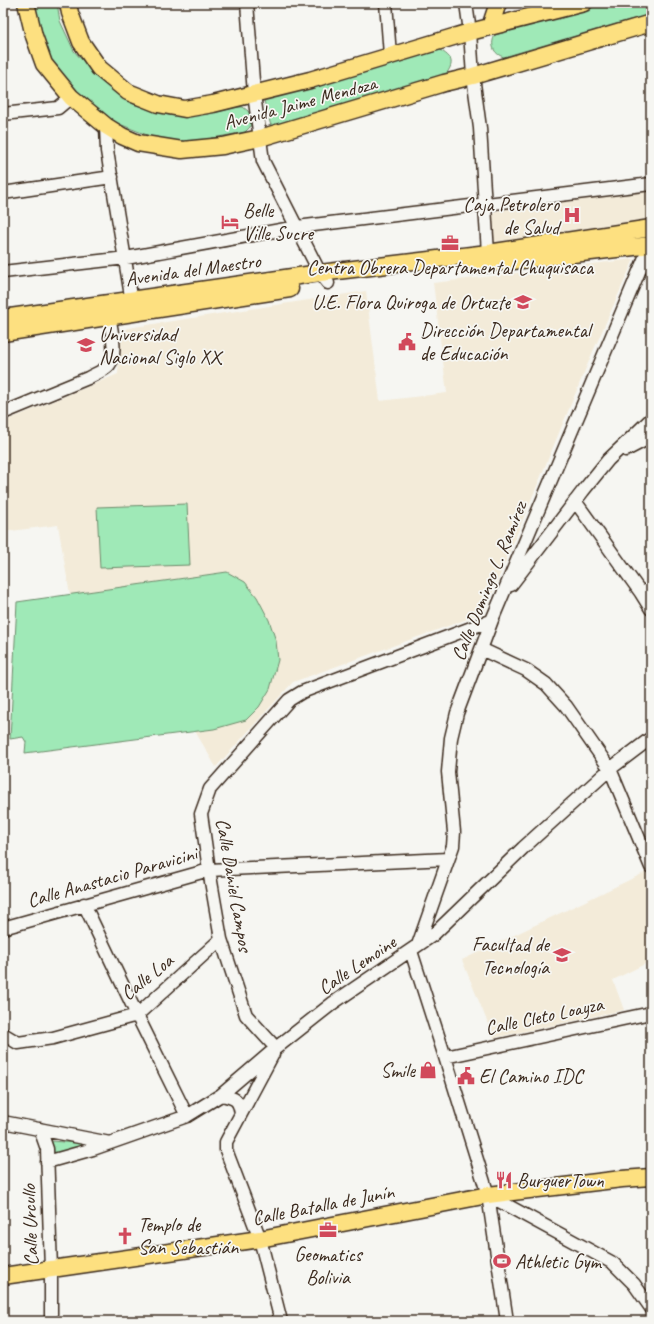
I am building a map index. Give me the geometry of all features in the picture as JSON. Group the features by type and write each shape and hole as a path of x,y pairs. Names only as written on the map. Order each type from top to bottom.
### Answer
{"main road":[{"name":"Avenida Jaime Mendoza","path":"26,3 34,36 44,64 71,97 106,126 122,136 138,143 182,150 222,146 260,138 651,23"},
{"name":"Avenida Jaime Mendoza","path":"68,3 70,13 81,42 99,68 128,92 158,104 185,109 213,104 310,80 470,32 584,3"},
{"path":"490,27 498,3"},
{"name":"Avenida del Maestro","path":"3,318 133,306 651,228"},
{"name":"Avenida del Maestro","path":"324,278 651,244"},
{"name":"Avenida del Maestro","path":"3,333 109,316 133,306"},
{"name":"Calle Batalla de Junín","path":"3,1276 260,1239 488,1195 651,1177"}],"street":[{"path":"247,3 254,94 263,161 324,278"},
{"path":"386,3 390,55"},
{"path":"466,3 480,128 488,253"},
{"path":"3,114 58,108 71,97"},
{"path":"106,126 107,151 133,306"},
{"path":"3,193 112,177"},
{"path":"3,272 126,258 297,227 484,203 651,184"},
{"name":"Calle Domingo L. Ramírez","path":"415,948 452,846 454,832 448,772 451,738 457,713 492,620 651,244"},
{"path":"3,413 88,378 101,372 110,365 113,357 113,347 109,316"},
{"path":"501,599 608,460 651,420"},
{"path":"608,460 651,437"},
{"path":"575,501 646,591 651,609"},
{"name":"Calle Daniel Campos","path":"276,1048 246,1015 221,938 201,814 210,789 290,700 302,692 492,620"},
{"path":"481,649 526,670 546,684 566,706 610,769 647,843 651,867"},
{"name":"Calle Lemoine","path":"47,1162 110,1143 187,1116 221,1095 276,1048 333,1003 433,935 523,848 610,769 651,738"},
{"name":"Calle Anastacio Paravicini","path":"3,928 209,870 448,859"},
{"path":"84,904 136,1015 187,1116"},
{"name":"Calle Loa","path":"3,1034 18,1043 53,1038 136,1015 221,938"},
{"path":"415,948 488,1195 507,1321"},
{"name":"Calle Cleto Loayza","path":"446,1057 651,1013"},
{"path":"276,1048 229,1135 226,1142 226,1150 260,1239 281,1321"},
{"path":"221,1095 236,1100 240,1105 241,1114"},
{"path":"3,1122 110,1143"},
{"name":"Calle Urcullo","path":"40,1129 47,1149 51,1321"},
{"path":"488,1195 613,1263 634,1284 651,1308"}],"shaded area":[{"name":"Caja Petrolero de Salud","path":"651,189 651,224 500,247 491,239 488,219 496,211"},
{"path":"634,259 591,356 484,613 293,682 216,767 195,731 215,729 259,707 270,689 278,660 276,641 269,620 257,597 227,572 70,595 58,525 3,532 3,422 118,374 120,336 128,328 366,291 380,401 447,393 433,283"},
{"name":"Facultad de Tecnología","path":"646,872 651,883 651,936 646,939 651,949 651,961 613,980 624,1010 494,1038 462,960"}],"green space":[{"path":"33,3 57,3 60,21 74,51 102,82 133,104 169,115 209,114 237,107 243,107 248,111 252,119 250,127 245,132 192,142 157,139 117,123 82,98 53,63 34,18"},
{"path":"607,3 651,3 651,15 629,20 504,57 497,54 495,51 493,42 495,35"},
{"path":"440,50 451,60 450,67 442,80 271,126 264,101 266,99"},
{"path":"187,504 190,565 100,568 97,507"},
{"path":"227,572 245,582 257,597 269,620 276,641 278,660 270,689 259,707 246,720 214,729 25,753 26,742 23,737 10,739 17,602"},
{"path":"50,1141 91,1144 53,1157"}],"place":[{"name":"Caja Petrolero de Salud","path":"572,215"},
{"name":"Belle Ville Sucre","path":"230,222"},
{"name":"Centra Obrera Departamental Chuquisaca","path":"450,243"},
{"name":"U.E. Flora Quiroga de Ortuzte","path":"523,302"},
{"name":"Dirección Departamental de Educación","path":"407,342"},
{"name":"Universidad Nacional Siglo XX","path":"86,345"},
{"name":"Facultad de Tecnología","path":"562,955"},
{"name":"Smile","path":"428,1070"},
{"name":"El Camino IDC","path":"466,1076"},
{"name":"BurguerTown","path":"504,1180"},
{"name":"Geomatics Bolivia","path":"328,1230"},
{"name":"Templo de San Sebastián","path":"125,1236"},
{"name":"Athletic Gym","path":"502,1261"}]}
